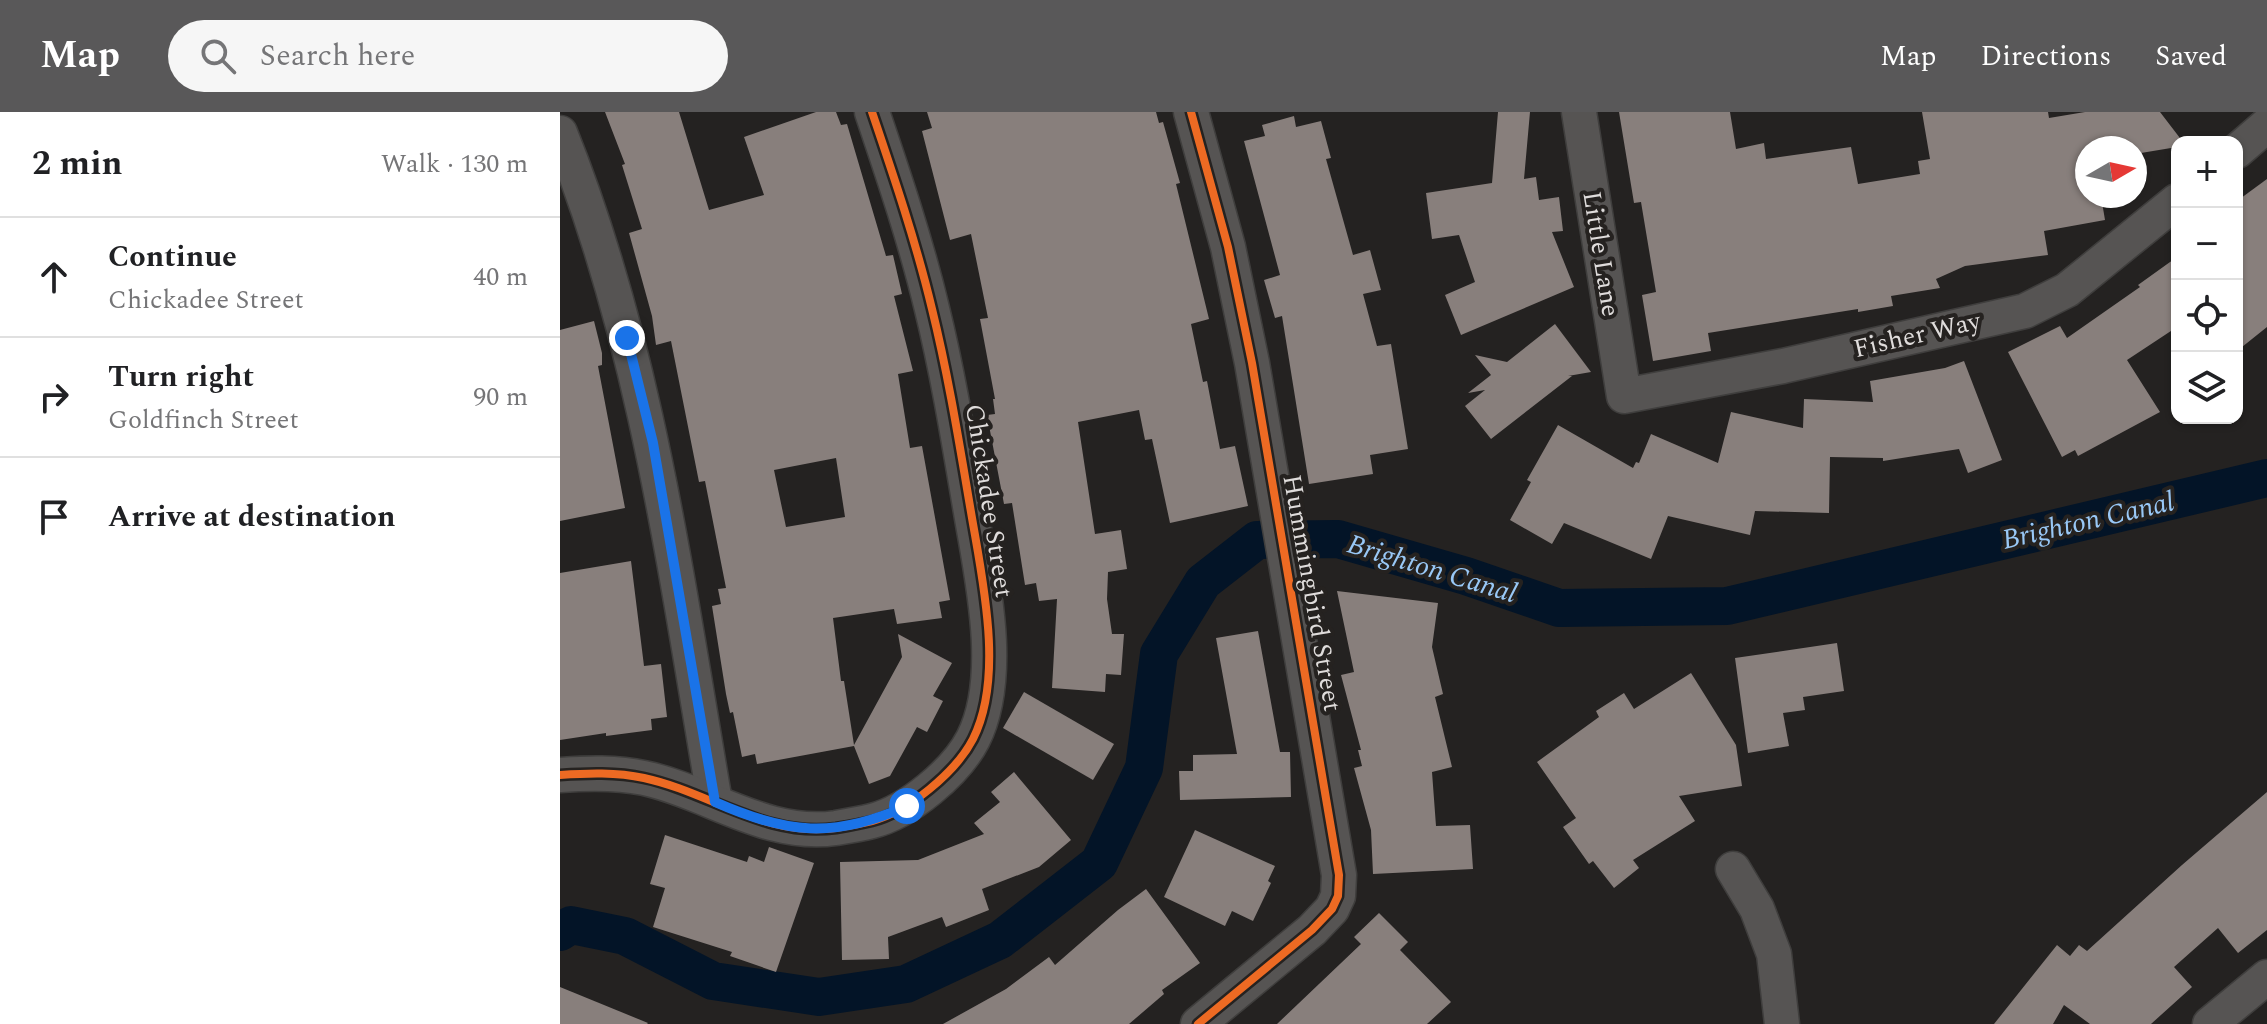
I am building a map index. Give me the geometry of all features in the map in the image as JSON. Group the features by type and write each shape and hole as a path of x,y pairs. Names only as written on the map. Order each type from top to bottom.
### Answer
{"street":[{"name":"Chickadee Street","path":"560,775 599,772 645,778 751,818 789,828 832,829 874,821 907,806 952,767 973,739 984,707 989,662 988,619 955,417 932,307 872,112"},
{"name":"Hummingbird Street","path":"1191,112 1231,262 1252,363 1339,875 1338,896 1332,909 1312,930 1198,1024"},
{"name":"Little Lane","path":"1579,112 1624,396"},
{"path":"2243,146 2267,125"},
{"path":"560,133 600,243 653,443 715,802"},
{"name":"Fisher Way","path":"1624,396 1783,366 2025,311 2067,290 2171,206"},
{"path":"1733,869 1757,909 1774,954 1782,1024"},
{"path":"2210,1024 2267,977"}],"building":[{"path":"605,112 679,112 709,210 764,195 744,137 816,112 836,112 841,125 847,124 886,256 893,255 902,294 894,296 913,371 898,374 910,448 922,446 950,600 939,602 942,618 897,624 894,609 833,618 854,745 902,657 898,634 952,663 933,696 943,701 927,732 917,727 890,776 869,784 854,746 757,764 755,754 742,757 726,694 712,606 721,604 718,589 726,588 705,481 699,482 671,341 656,345 652,316 629,233 642,229 622,165 625,164","holes":["836,458 845,517 786,527 774,470"]},
{"path":"927,112 1156,112 1159,123 1163,122 1180,183 1176,184 1209,319 1191,324 1203,382 1207,381 1220,449 1235,446 1248,506 1170,523 1152,439 1145,440 1139,410 1078,422 1095,534 1121,530 1127,569 1108,572 1107,599 1112,634 1124,634 1121,675 1106,674 1105,692 1052,688 1057,599 1039,601 1036,583 1025,585 1012,503 1004,504 987,415 995,414 995,399 980,319 988,318 971,234 950,240 922,131 932,128"},
{"path":"1498,112 1530,112 1524,179 1536,177 1539,200 1559,197 1563,231 1552,232 1574,287 1461,335 1445,295 1475,282 1459,235 1432,239 1426,193 1492,183"},
{"path":"1619,112 1730,112 1736,149 1764,143 1766,159 1851,147 1858,184 1920,174 1918,161 1930,159 1922,112 2048,112 2049,118 2085,112 2160,112 2178,136 2171,136 2171,148 2147,152 2147,136 2075,136 2075,208 2103,208 2105,220 2044,231 2048,255 1965,266 1936,279 1940,288 1891,296 1893,306 1708,333 1711,351 1653,361 1642,295 1656,292 1641,202 1634,203"},
{"path":"1294,116 1296,127 1321,121 1331,158 1326,159 1353,255 1370,250 1381,290 1363,294 1377,346 1391,344 1408,449 1370,455 1373,474 1309,484 1282,316 1275,318 1264,280 1280,275 1244,141 1265,136 1262,125"},
{"path":"2267,179 2267,327 2243,346 2243,208 2243,197"},
{"path":"2171,261 2171,331 2127,360 2160,412 2078,456 2075,450 2062,457 2008,352 2060,326 2067,338 2140,287 2138,285"},
{"path":"594,321 602,353 602,365 598,366 625,508 560,521 560,330"},
{"path":"1555,324 1591,372 1568,376 1572,376 1491,439 1465,406 1485,390 1468,393 1491,375 1475,355 1507,362"},
{"path":"1964,361 2002,460 1968,473 1959,449 1883,461 1883,458 1830,457 1829,513 1755,511 1750,535 1668,516 1651,559 1564,523 1552,544 1510,520 1531,482 1527,480 1558,425 1633,468 1636,462 1639,463 1651,434 1718,463 1731,412 1803,428 1804,399 1873,402 1870,381 1945,368"},
{"path":"631,561 644,666 661,664 667,717 651,719 652,730 560,740 560,573"},
{"path":"1337,591 1438,603 1432,647 1443,694 1435,697 1452,767 1432,772 1436,826 1470,825 1473,869 1373,874 1371,830 1354,768 1362,766 1358,750 1361,750 1341,675 1354,672"},
{"path":"1258,631 1280,752 1290,752 1291,797 1180,800 1179,771 1193,771 1193,755 1237,754 1216,638"},
{"path":"1837,643 1844,691 1803,697 1805,710 1783,713 1789,746 1748,753 1735,658"},
{"path":"1691,673 1736,745 1742,786 1679,796 1695,821 1633,860 1639,868 1614,888 1593,861 1589,864 1563,827 1576,818 1537,762 1599,717 1596,711 1624,693 1634,709"},
{"path":"1024,692 1114,744 1093,780 1003,728"},
{"path":"1014,772 1071,840 1039,867 982,889 989,910 946,927 942,917 888,937 889,959 842,960 840,862 918,860 984,834 974,823 1000,802 991,792"},
{"path":"2267,792 2267,930 2238,953 2218,928 2174,967 2192,987 2151,1024 2090,1024 2064,1005 2053,1024 1994,1024 2057,945 2070,956 2079,945 2087,951"},
{"path":"1195,830 1275,866 1268,881 1271,883 1253,921 1232,911 1225,926 1164,897"},
{"path":"665,835 747,862 749,856 764,862 769,847 814,863 776,972 730,956 732,952 653,927 665,888 650,884"},
{"path":"1146,889 1200,963 1162,990 1164,994 1129,1024 943,1024 1006,989 1049,957 1055,965"},
{"path":"1379,913 1408,942 1400,950 1451,1002 1427,1024 1277,1024 1361,944 1354,937"},
{"path":"560,987 648,1023 560,1024"}],"waterway":[{"name":"Brighton Canal","path":"560,932 571,925 625,936 713,981 819,997 906,984 1000,940 1099,863 1144,768 1159,654 1203,582 1257,540 1338,539 1466,576 1559,608 1727,606 2267,478"}],"cycle path":[{"path":"560,775 602,774 644,778 762,820 810,829 836,828 886,816 915,800 943,777 973,739 982,715 989,659 981,571 954,413 932,309 912,234 872,112"},
{"path":"1191,112 1228,247 1252,363 1339,875 1338,896 1332,909 1312,930 1198,1024"}],"route":[{"path":"627,338 653,443 715,802 751,818 789,828 832,829 874,821 907,806"}]}
